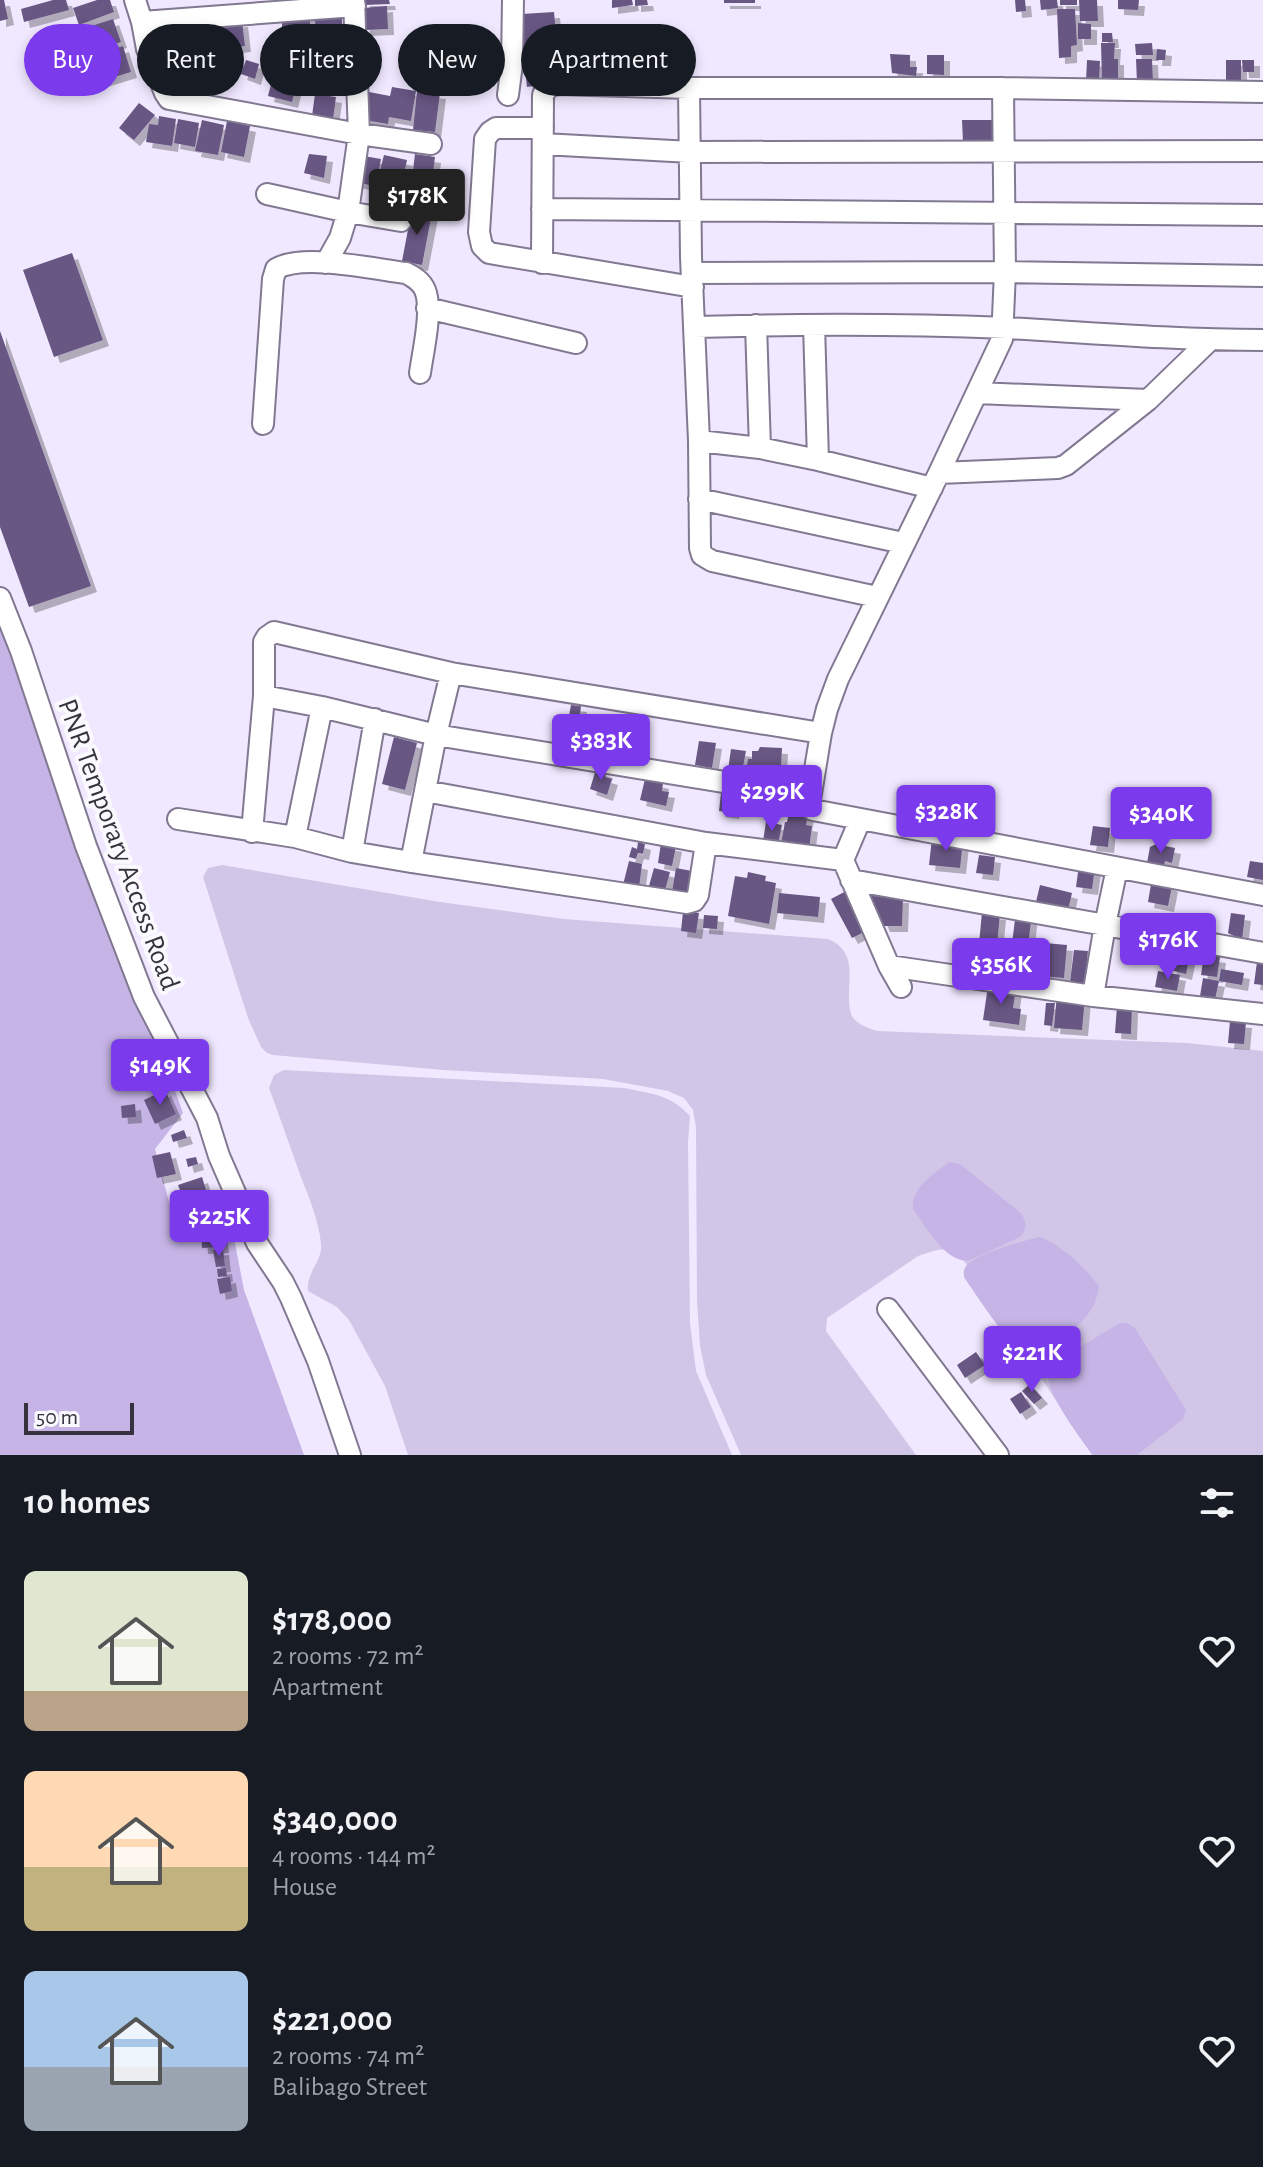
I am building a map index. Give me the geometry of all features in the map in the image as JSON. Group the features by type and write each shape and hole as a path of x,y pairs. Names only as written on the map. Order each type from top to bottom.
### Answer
{"street":[{"path":"135,0 147,49 169,99 431,144"},
{"path":"508,95 513,0"},
{"path":"142,22 355,3 359,134 348,212 340,238 326,263"},
{"path":"696,88 1263,92"},
{"path":"1003,88 1005,272 1002,339 838,679 821,733 810,809 1263,895"},
{"path":"542,263 543,96"},
{"path":"689,96 702,555 712,561 877,597"},
{"path":"1263,151 691,152 496,128 485,139 479,232 482,246 489,253 542,263 693,280 1005,272 1263,276"},
{"path":"267,194 401,221"},
{"path":"542,209 1263,215"},
{"path":"263,424 273,279 276,269 285,263 326,263 406,273 417,279 425,290 427,308 420,373"},
{"path":"427,308 576,343"},
{"path":"756,325 760,448"},
{"path":"814,325 818,460"},
{"path":"695,327 1003,328 1210,340 1263,340"},
{"path":"699,441 760,448 936,480 1058,468 1066,465 1148,400 1210,340"},
{"path":"977,393 1148,400"},
{"path":"699,499 903,543"},
{"name":"PNR Temporary Access Road","path":"0,598 21,651 86,846 144,997 207,1118 219,1156 257,1243 291,1298 318,1361 350,1455"},
{"path":"252,832 264,696 264,642 274,632 451,673 821,733"},
{"path":"411,862 451,673"},
{"path":"264,696 436,735 810,796"},
{"path":"295,837 322,707"},
{"path":"352,852 375,719"},
{"path":"425,791 847,870 1105,925 1263,953"},
{"path":"178,819 295,837 352,852 411,862 687,903 694,901 698,895 706,843"},
{"path":"860,820 847,870 901,987"},
{"path":"1093,996 1117,868"},
{"path":"889,966 1093,996 1263,1014"},
{"path":"888,1309 998,1455"}],"shaded area":[{"path":"0,625 56,730 120,936 183,1113 155,1149 170,1206 229,1212 244,1290 304,1455 0,1455"},
{"path":"222,865 440,902 564,919 828,939 839,945 849,962 851,1014 859,1023 877,1031 1187,1043 1263,1051 1263,1455 1092,1455 960,1255 944,1250 918,1256 827,1318 826,1331 916,1455 741,1455 706,1375 700,1346 696,1127 693,1110 684,1098 668,1091 603,1079 444,1070 267,1053 261,1047 248,1018 203,877 208,868"},
{"path":"284,1070 624,1088 660,1096 683,1109 690,1116 690,1323 696,1371 732,1455 408,1455 385,1386 349,1320 337,1307 308,1291 309,1278 320,1256 321,1244 313,1210 269,1088 274,1075"},
{"path":"950,1162 960,1164 1022,1214 1026,1226 1020,1237 968,1261 951,1255 936,1242 913,1209 913,1201 925,1182"},
{"path":"1039,1237 1072,1258 1099,1287 1086,1316 1052,1353 1036,1362 1029,1360 1009,1340 969,1285 964,1272 967,1265 981,1256"},
{"path":"1120,1323 1135,1328 1186,1410 1183,1419 1137,1455 1093,1455 1056,1400 1048,1377 1049,1369 1058,1360"}],"building":[{"path":"0,0 4,0 8,19 0,21"},
{"path":"53,0 66,0 69,10 24,22 21,9"},
{"path":"97,0 110,0 114,12 79,24 73,8"},
{"path":"364,0 389,0 390,4 365,5"},
{"path":"612,0 632,0 633,5 612,8"},
{"path":"635,0 647,0 648,5 635,6"},
{"path":"724,0 755,0 755,3 724,3"},
{"path":"1015,0 1025,0 1026,11 1016,12"},
{"path":"1040,0 1057,0 1058,8 1041,10"},
{"path":"1060,0 1077,0 1077,5 1060,5"},
{"path":"1079,0 1097,0 1098,21 1080,21"},
{"path":"1118,0 1139,0 1138,10 1118,9"},
{"path":"387,6 388,29 382,29 382,24 364,24 363,8"},
{"path":"1057,9 1075,9 1077,45 1071,46 1071,57 1059,58"},
{"path":"554,12 555,24 523,24 522,14"},
{"path":"282,15 310,15 310,24 282,24"},
{"path":"342,18 342,24 315,24 315,19"},
{"path":"113,19 115,24 98,24"},
{"path":"242,21 242,24 212,24"},
{"path":"1078,23 1091,24 1091,39 1078,39"},
{"path":"1102,33 1112,33 1113,42 1102,42"},
{"path":"1101,43 1115,43 1118,82 1102,82"},
{"path":"1152,43 1153,55 1136,55 1135,44"},
{"path":"121,47 131,72 121,75"},
{"path":"1157,49 1166,50 1165,60 1156,60"},
{"path":"890,54 910,55 910,67 917,67 916,76 892,73"},
{"path":"927,55 944,55 944,75 927,74"},
{"path":"1136,59 1152,59 1153,83 1137,83"},
{"path":"246,60 259,64 255,79 244,75"},
{"path":"1087,60 1100,61 1099,82 1086,81"},
{"path":"1226,60 1241,60 1241,80 1226,80"},
{"path":"1242,60 1254,60 1254,72 1243,72"},
{"path":"392,87 398,88 398,96 415,96 411,121 389,117 388,124 364,120 368,96 390,96"},
{"path":"268,96 294,96 292,102"},
{"path":"315,96 336,97 333,119 312,116"},
{"path":"416,96 440,96 435,132 413,130"},
{"path":"139,103 155,115 134,140 119,128"},
{"path":"159,116 176,119 172,146 146,142 149,124 158,125"},
{"path":"178,119 199,123 195,147 174,143"},
{"path":"202,120 224,125 218,155 195,151"},
{"path":"962,120 996,120 997,143 963,143"},
{"path":"227,121 250,126 244,157 221,152"},
{"path":"309,154 327,156 324,178 304,173"},
{"path":"415,154 435,157 433,173 413,170"},
{"path":"358,155 381,159 376,186 353,182"},
{"path":"384,155 407,160 402,183 378,178"},
{"path":"413,173 432,176 428,195 410,192"},
{"path":"380,183 396,186 395,195 379,193"},
{"path":"412,209 432,213 422,265 402,261"},
{"path":"72,253 103,340 54,357 23,270"},
{"path":"0,331 91,586 29,607 0,527"},
{"path":"571,705 581,706 579,723 568,721"},
{"path":"394,737 417,743 405,790 382,784"},
{"path":"699,741 716,743 712,768 695,765"},
{"path":"760,747 782,748 781,767 772,766 772,773 756,772 756,765 747,765 748,759 752,759 752,751 758,751"},
{"path":"731,749 746,751 742,772 728,770"},
{"path":"596,769 607,772 605,777 612,779 607,795 590,789"},
{"path":"645,779 663,783 662,791 669,792 666,806 640,800"},
{"path":"721,793 735,795 733,813 719,811"},
{"path":"789,812 808,815 806,825 812,826 809,849 781,844"},
{"path":"766,822 782,825 778,844 763,841"},
{"path":"1093,826 1110,828 1108,847 1090,845"},
{"path":"932,838 963,841 960,868 929,865"},
{"path":"638,842 645,844 643,854 638,853 636,859 629,857 632,847 637,849"},
{"path":"661,843 676,846 672,866 658,863"},
{"path":"1156,844 1175,848 1172,863 1165,861 1164,866 1147,863 1150,847"},
{"path":"979,855 995,857 993,875 976,873"},
{"path":"629,861 642,864 639,888 623,885"},
{"path":"1250,861 1263,863 1263,880 1247,877"},
{"path":"1079,865 1095,867 1092,889 1076,887"},
{"path":"654,868 670,872 665,890 649,886"},
{"path":"676,868 692,871 689,894 672,892"},
{"path":"748,872 766,876 765,881 776,883 769,924 728,916 735,876 747,878"},
{"path":"1152,878 1172,886 1168,906 1148,902"},
{"path":"1040,885 1072,893 1068,910 1036,902"},
{"path":"850,889 870,929 852,938 831,899"},
{"path":"779,893 820,897 818,917 777,913"},
{"path":"871,896 903,897 902,926 884,926"},
{"path":"1016,911 1032,913 1028,946 1012,944"},
{"path":"683,912 699,913 696,933 681,931"},
{"path":"982,912 1000,914 997,945 979,944"},
{"path":"1231,913 1245,915 1242,940 1228,933"},
{"path":"704,915 718,916 717,929 703,928"},
{"path":"1034,942 1067,945 1064,978 1031,975"},
{"path":"962,943 975,945 972,972 959,970"},
{"path":"1176,947 1191,950 1186,974 1170,970"},
{"path":"1074,950 1088,951 1085,984 1070,982"},
{"path":"1204,955 1220,957 1217,977 1201,975"},
{"path":"1257,962 1263,963 1263,985 1254,984"},
{"path":"1221,969 1244,973 1242,985 1219,981"},
{"path":"1158,971 1180,975 1177,991 1155,987"},
{"path":"1203,978 1219,981 1215,999 1200,996"},
{"path":"988,986 1016,989 1013,1008 1021,1009 1019,1025 983,1020"},
{"path":"1057,994 1085,997 1082,1030 1054,1028"},
{"path":"1046,1003 1055,1003 1052,1026 1044,1025"},
{"path":"1117,1006 1132,1007 1131,1034 1115,1033"},
{"path":"1230,1021 1246,1022 1244,1044 1228,1043"},
{"path":"165,1090 176,1114 155,1124 144,1100"},
{"path":"135,1104 136,1117 122,1118 121,1106"},
{"path":"184,1130 187,1138 173,1142 171,1135"},
{"path":"170,1152 176,1174 157,1178 152,1156"},
{"path":"196,1157 198,1164 188,1167 186,1159"},
{"path":"202,1177 207,1193 184,1201 178,1185"},
{"path":"215,1204 218,1222 194,1227 191,1215 197,1213 196,1208"},
{"path":"221,1229 223,1247 202,1248 201,1231"},
{"path":"223,1249 225,1266 216,1267 213,1250"},
{"path":"226,1268 227,1276 218,1277 217,1269"},
{"path":"230,1277 232,1291 220,1294 217,1279"},
{"path":"976,1352 985,1365 965,1378 957,1365"},
{"path":"1030,1384 1042,1398 1034,1404 1022,1391"},
{"path":"1021,1392 1031,1407 1020,1414 1010,1399"}]}
